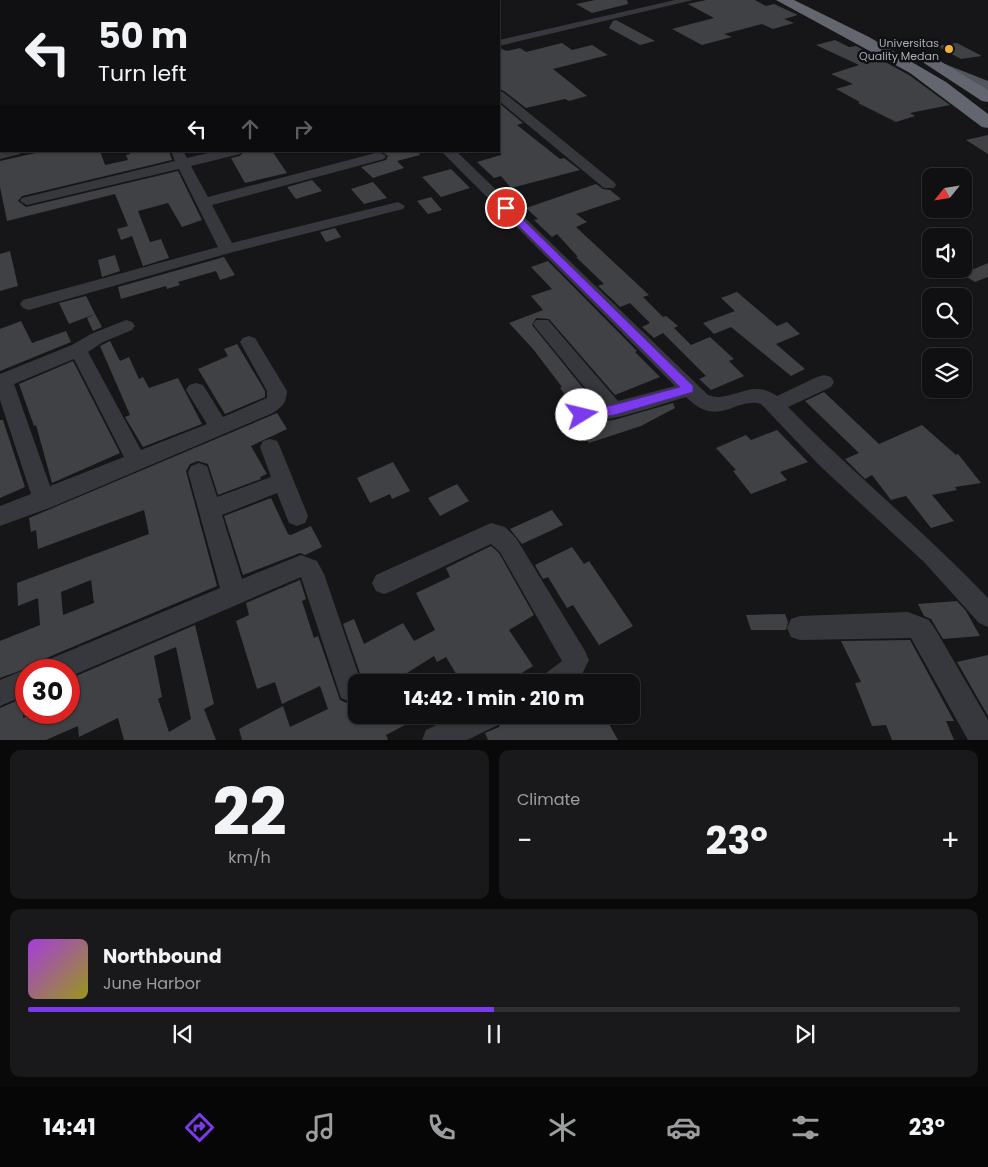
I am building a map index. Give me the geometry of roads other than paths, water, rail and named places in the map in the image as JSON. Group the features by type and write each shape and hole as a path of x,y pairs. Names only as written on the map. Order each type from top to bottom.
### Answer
{"highway":[{"path":"783,0 863,38 916,69 965,103 988,124"},
{"path":"802,0 874,32 945,68 988,97"}],"main road":[{"path":"945,68 988,86"}],"street":[{"path":"500,43 688,0"},
{"path":"626,4 639,11"},
{"path":"500,95 609,184"},
{"path":"27,201 180,157 226,152"},
{"path":"449,152 701,400 717,406 754,394 768,399 827,460 933,556 988,615"},
{"path":"203,203 379,156"},
{"path":"180,157 228,249"},
{"path":"29,304 228,249 398,206"},
{"path":"542,324 614,410"},
{"path":"44,500 2,381 78,350 97,338 126,326"},
{"path":"0,516 44,500 266,408 276,401 277,391 250,342"},
{"path":"78,350 137,462"},
{"path":"774,404 824,382"},
{"path":"582,415 614,410 689,389"},
{"path":"196,390 219,427"},
{"path":"270,447 298,516"},
{"path":"199,472 234,594"},
{"path":"210,510 284,481"},
{"path":"384,583 491,534 497,534 508,544 576,660 571,672 568,674"},
{"path":"80,659 297,566 309,569 332,629 348,682"},
{"path":"800,628 908,624 916,627 928,641 984,740"},
{"path":"0,693 15,687"},
{"path":"453,736 473,724"}],"place":[{"name":"Universitas Quality Medan","path":"949,49"}]}
